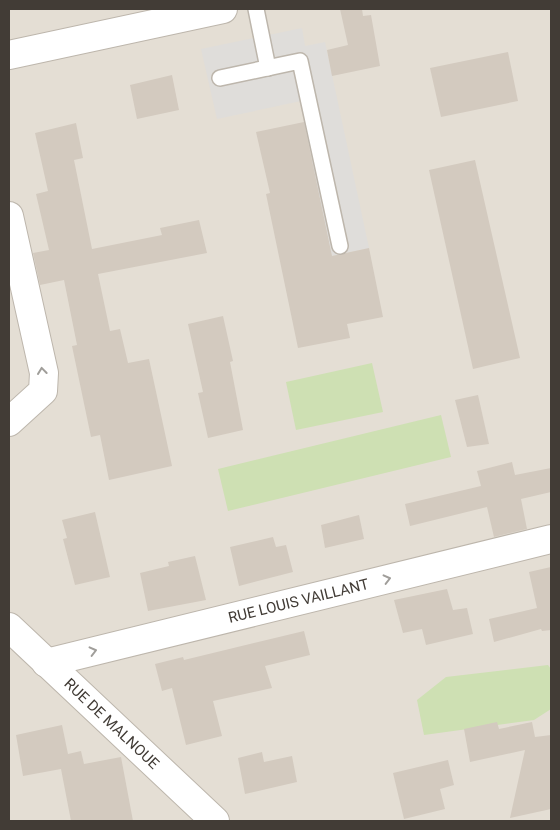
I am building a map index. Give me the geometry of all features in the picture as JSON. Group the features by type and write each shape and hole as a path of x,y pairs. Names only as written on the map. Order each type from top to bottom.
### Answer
{"street":[{"path":"9,54 223,9"},
{"path":"9,216 44,373 43,392 9,422"},
{"name":"RUE LOUIS VAILLANT","path":"46,663 551,539"},
{"name":"RUE DE MALNOUE","path":"9,627 215,821"}],"lane":[{"path":"256,9 268,68"},
{"path":"220,78 300,61 340,246"}],"shaded area":[{"path":"9,9 551,9 551,821 9,821"},
{"path":"302,28 305,46 325,42 369,248 332,256 302,163 313,161 301,101 217,119 201,49"}],"green space":[{"path":"372,363 383,412 296,430 286,382"},
{"path":"441,415 451,457 228,511 218,469"},
{"path":"548,665 551,669 551,709 534,720 424,735 417,700 446,677"}],"building":[{"path":"340,9 362,9 363,16 371,15 380,66 332,76 327,50 348,45"},
{"path":"508,52 518,101 441,117 430,68"},
{"path":"172,75 179,110 137,119 130,85"},
{"path":"304,122 332,256 369,248 383,317 347,324 350,338 298,348 266,194 270,193 256,132"},
{"path":"76,123 83,158 74,160 92,249 162,235 160,228 199,220 207,253 98,274 110,331 120,329 128,363 149,359 172,466 109,480 100,435 91,437 72,346 77,345 64,280 40,285 33,253 49,250 36,194 48,191 35,133"},
{"path":"475,160 520,358 473,369 429,170"},
{"path":"223,316 233,361 230,362 243,430 208,438 198,393 203,392 188,324"},
{"path":"478,395 489,444 467,447 455,400"},
{"path":"512,462 515,475 551,468 551,492 521,499 527,529 494,537 487,507 410,526 405,504 481,486 477,471"},
{"path":"95,512 110,577 75,585 63,539 67,538 62,520"},
{"path":"359,515 364,539 325,548 321,525"},
{"path":"273,537 276,547 286,545 293,572 239,586 230,547"},
{"path":"195,556 206,600 148,611 140,573 169,566 168,562"},
{"path":"551,567 551,630 542,631 541,629 494,642 489,619 537,608 529,572"},
{"path":"447,589 453,610 467,608 473,634 426,645 422,629 403,633 394,600"},
{"path":"304,631 310,655 265,666 272,688 213,701 222,736 186,745 172,688 162,691 155,664 183,657 184,660"},
{"path":"497,722 499,729 532,722 535,737 551,735 551,809 510,818 525,750 470,762 464,729"},
{"path":"62,725 68,754 81,751 84,764 121,757 133,821 71,821 61,769 23,776 16,735"},
{"path":"262,752 264,762 292,756 297,782 245,794 238,758"},
{"path":"448,760 454,785 440,789 445,809 404,819 393,773"}]}
